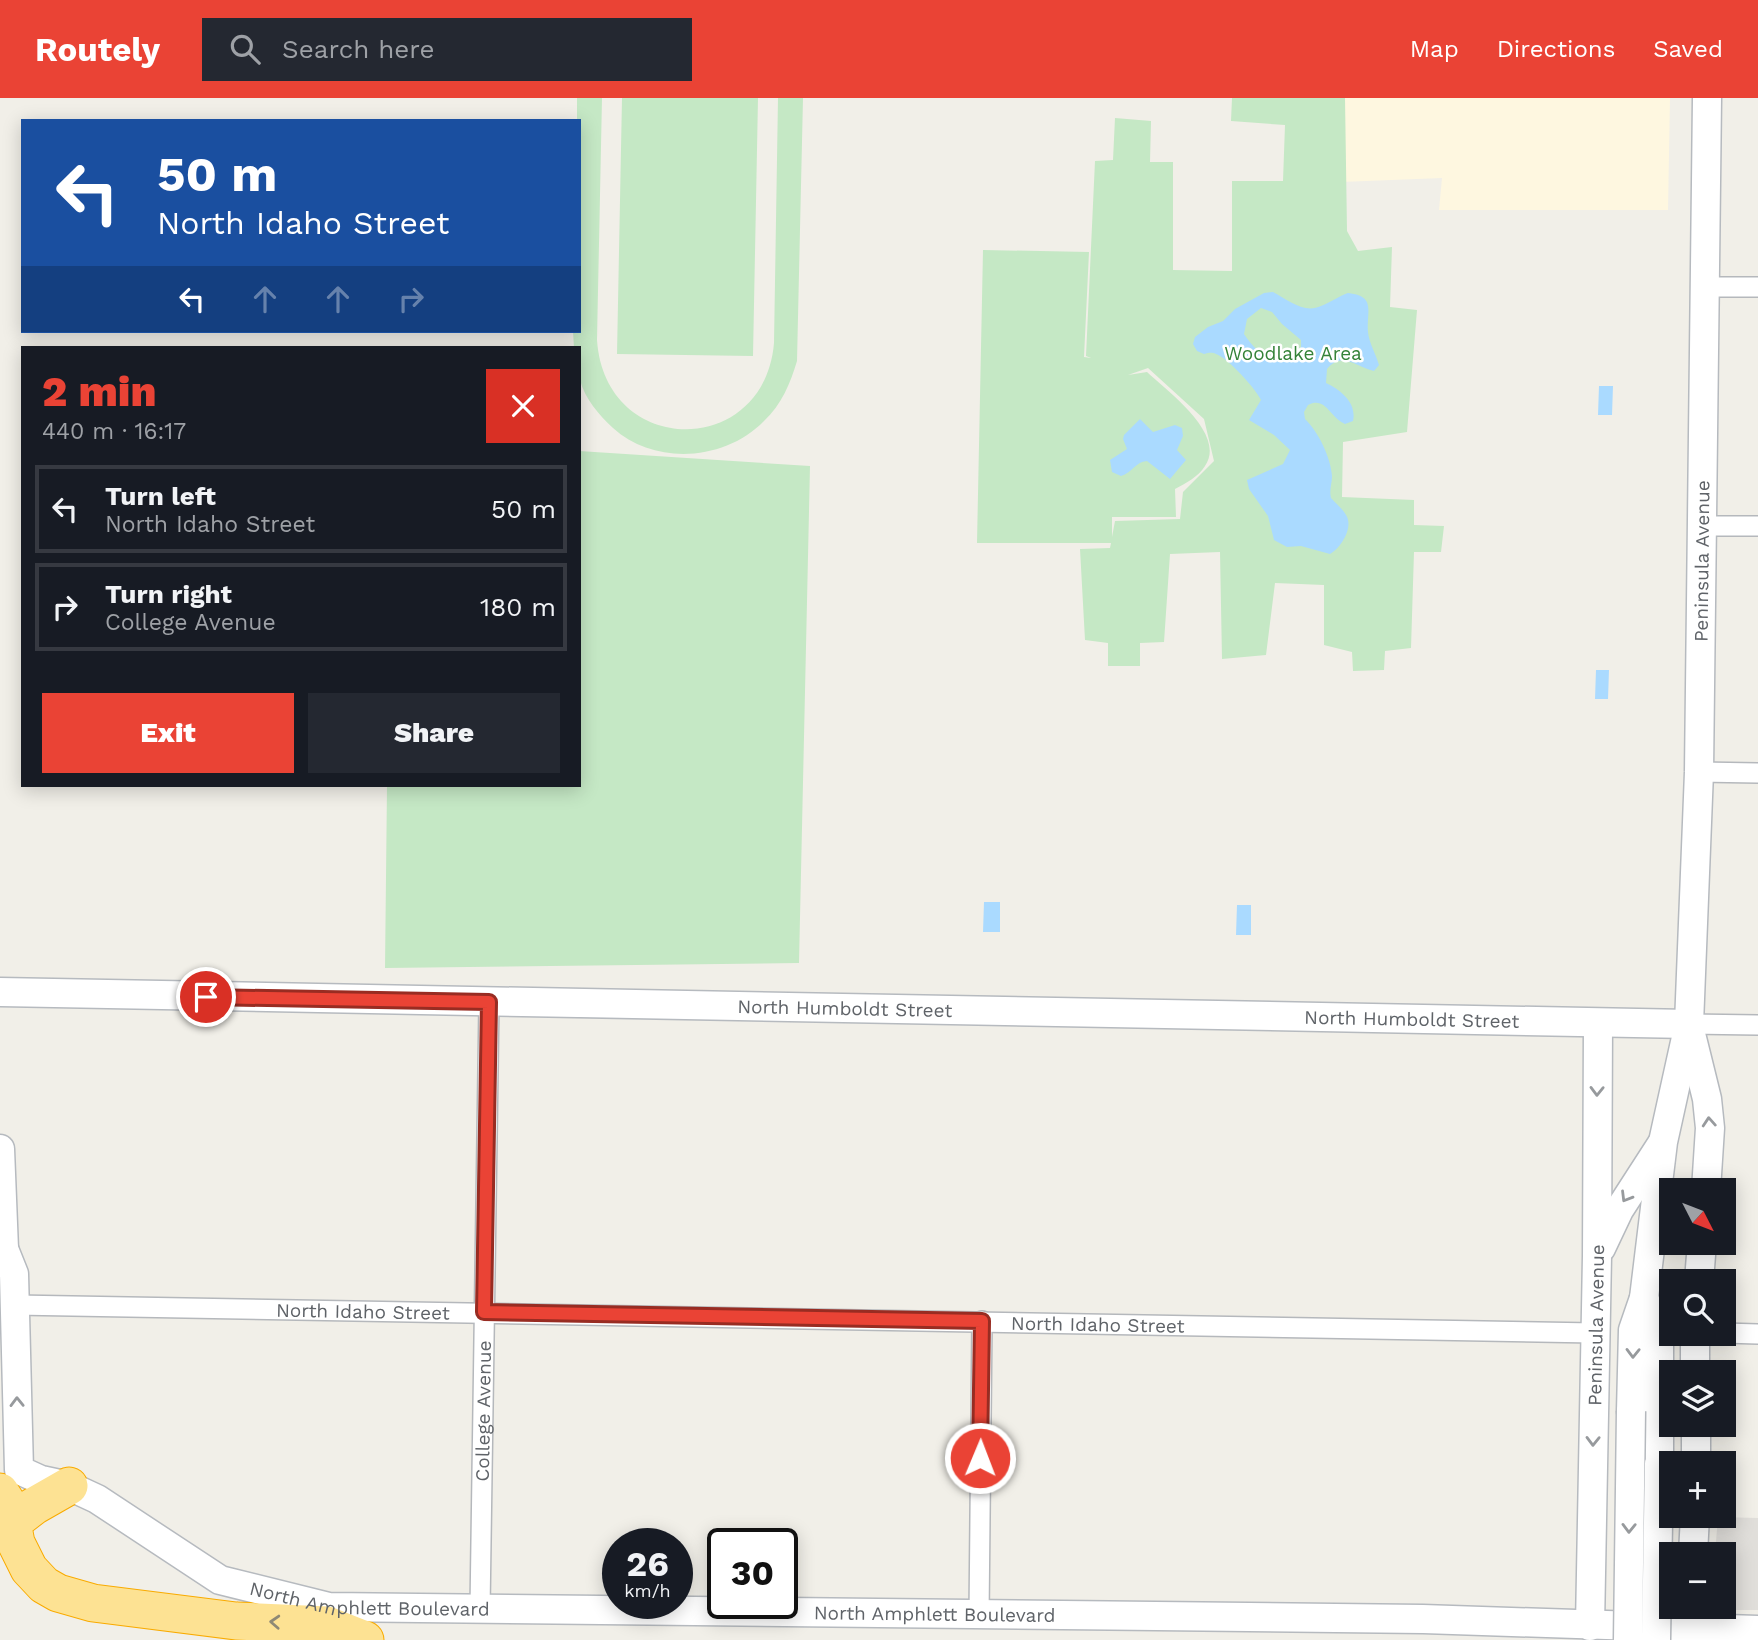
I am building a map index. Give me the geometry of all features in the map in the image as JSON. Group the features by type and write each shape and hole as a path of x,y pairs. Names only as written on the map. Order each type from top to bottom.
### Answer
{"highway":[{"path":"69,1486 13,1492 9,1506 16,1543 36,1578 58,1593 93,1603 236,1620 327,1625 365,1640"}],"street":[{"name":"Peninsula Avenue","path":"1628,1640 1633,1330 1644,1298 1663,1142 1689,1024 1699,772 1707,98"},
{"path":"1705,286 1758,287"},
{"path":"1702,526 1758,526"},
{"path":"1699,772 1758,773"},
{"name":"North Humboldt Street","path":"0,992 1689,1024"},
{"name":"College Avenue","path":"480,1609 489,1002"},
{"name":"Peninsula Avenue","path":"1590,1626 1598,1023"},
{"name":"Peninsula Avenue","path":"1689,1024 1707,1099 1710,1128 1707,1178"},
{"path":"1689,1024 1758,1025"},
{"path":"1597,1256 1619,1210 1663,1142"},
{"path":"0,1149 2,1256 14,1273 13,1492"},
{"path":"1644,1298 1660,1334 1656,1640"},
{"name":"North Idaho Street","path":"15,1305 1594,1333"},
{"path":"979,1616 982,1321"},
{"path":"1736,1334 1758,1334"},
{"name":"North Amphlett Boulevard","path":"69,1486 97,1499 220,1580 329,1607 1423,1619 1590,1626 1669,1619"},
{"name":"North Amphlett Boulevard","path":"1701,1619 1758,1630"}],"shaded area":[{"path":"1344,98 1670,98 1668,210 1439,210 1442,178 1341,182"},
{"path":"1736,1517 1758,1518 1758,1610 1736,1610 1736,1542 1716,1542 1717,1528 1736,1528"}],"green space":[{"path":"577,98 602,98 597,340 606,379 627,407 654,423 685,429 716,424 743,408 764,381 774,343 778,98 803,98 797,361 776,408 748,434 730,444 690,454 649,449 613,428 585,394 581,382 581,346 574,346 573,333 581,333 581,119 577,119"},
{"path":"622,98 758,98 753,356 617,354"},
{"name":"Woodlake Area","path":"1232,98 1345,98 1347,231 1358,251 1392,247 1390,307 1417,310 1407,432 1343,442 1342,497 1414,500 1414,525 1444,526 1441,552 1414,552 1411,648 1385,651 1384,670 1353,671 1352,652 1324,645 1324,585 1275,583 1266,655 1222,659 1220,552 1170,554 1164,642 1140,643 1140,666 1108,666 1108,643 1085,640 1080,549 1110,548 1111,543 977,543 983,250 1089,252 1084,357 1091,358 1086,356 1095,161 1113,160 1115,118 1151,121 1150,162 1173,162 1173,270 1232,271 1232,181 1283,181 1285,125 1231,121","holes":["1148,368 1204,419 1214,461 1183,492 1180,519 1115,521 1112,537 1112,517 1176,517 1175,489 1199,473 1210,454 1202,427 1180,402 1147,372 1128,375"]},
{"path":"581,451 810,466 799,963 385,968 387,787 581,787"}],"water":[{"path":"1273,292 1296,305 1308,308 1321,306 1348,293 1367,301 1369,336 1379,365 1374,371 1338,361 1327,369 1326,383 1347,398 1353,408 1353,421 1345,424 1319,403 1308,405 1304,412 1305,419 1319,438 1329,461 1332,476 1331,498 1348,520 1345,537 1330,554 1301,546 1287,547 1274,540 1268,516 1249,489 1247,480 1283,464 1290,450 1274,435 1249,420 1261,400 1241,374 1221,356 1197,351 1193,344 1195,337 1208,327 1223,321 1235,309 1264,293","holes":["1261,308 1272,312 1301,340 1301,347 1288,361 1275,361 1263,355 1244,334 1247,319"]},
{"path":"1599,386 1613,386 1612,415 1598,415"},
{"path":"1140,419 1153,432 1175,425 1182,428 1183,436 1177,450 1186,460 1170,479 1147,461 1139,463 1121,476 1112,472 1110,460 1127,449 1124,435"},
{"path":"1596,670 1609,670 1608,699 1595,699"},
{"path":"984,902 1000,902 1000,932 983,932"},
{"path":"1237,905 1251,905 1251,935 1236,935"}],"route":[{"path":"206,997 489,1002 484,1312 982,1321 980,1458"}]}
